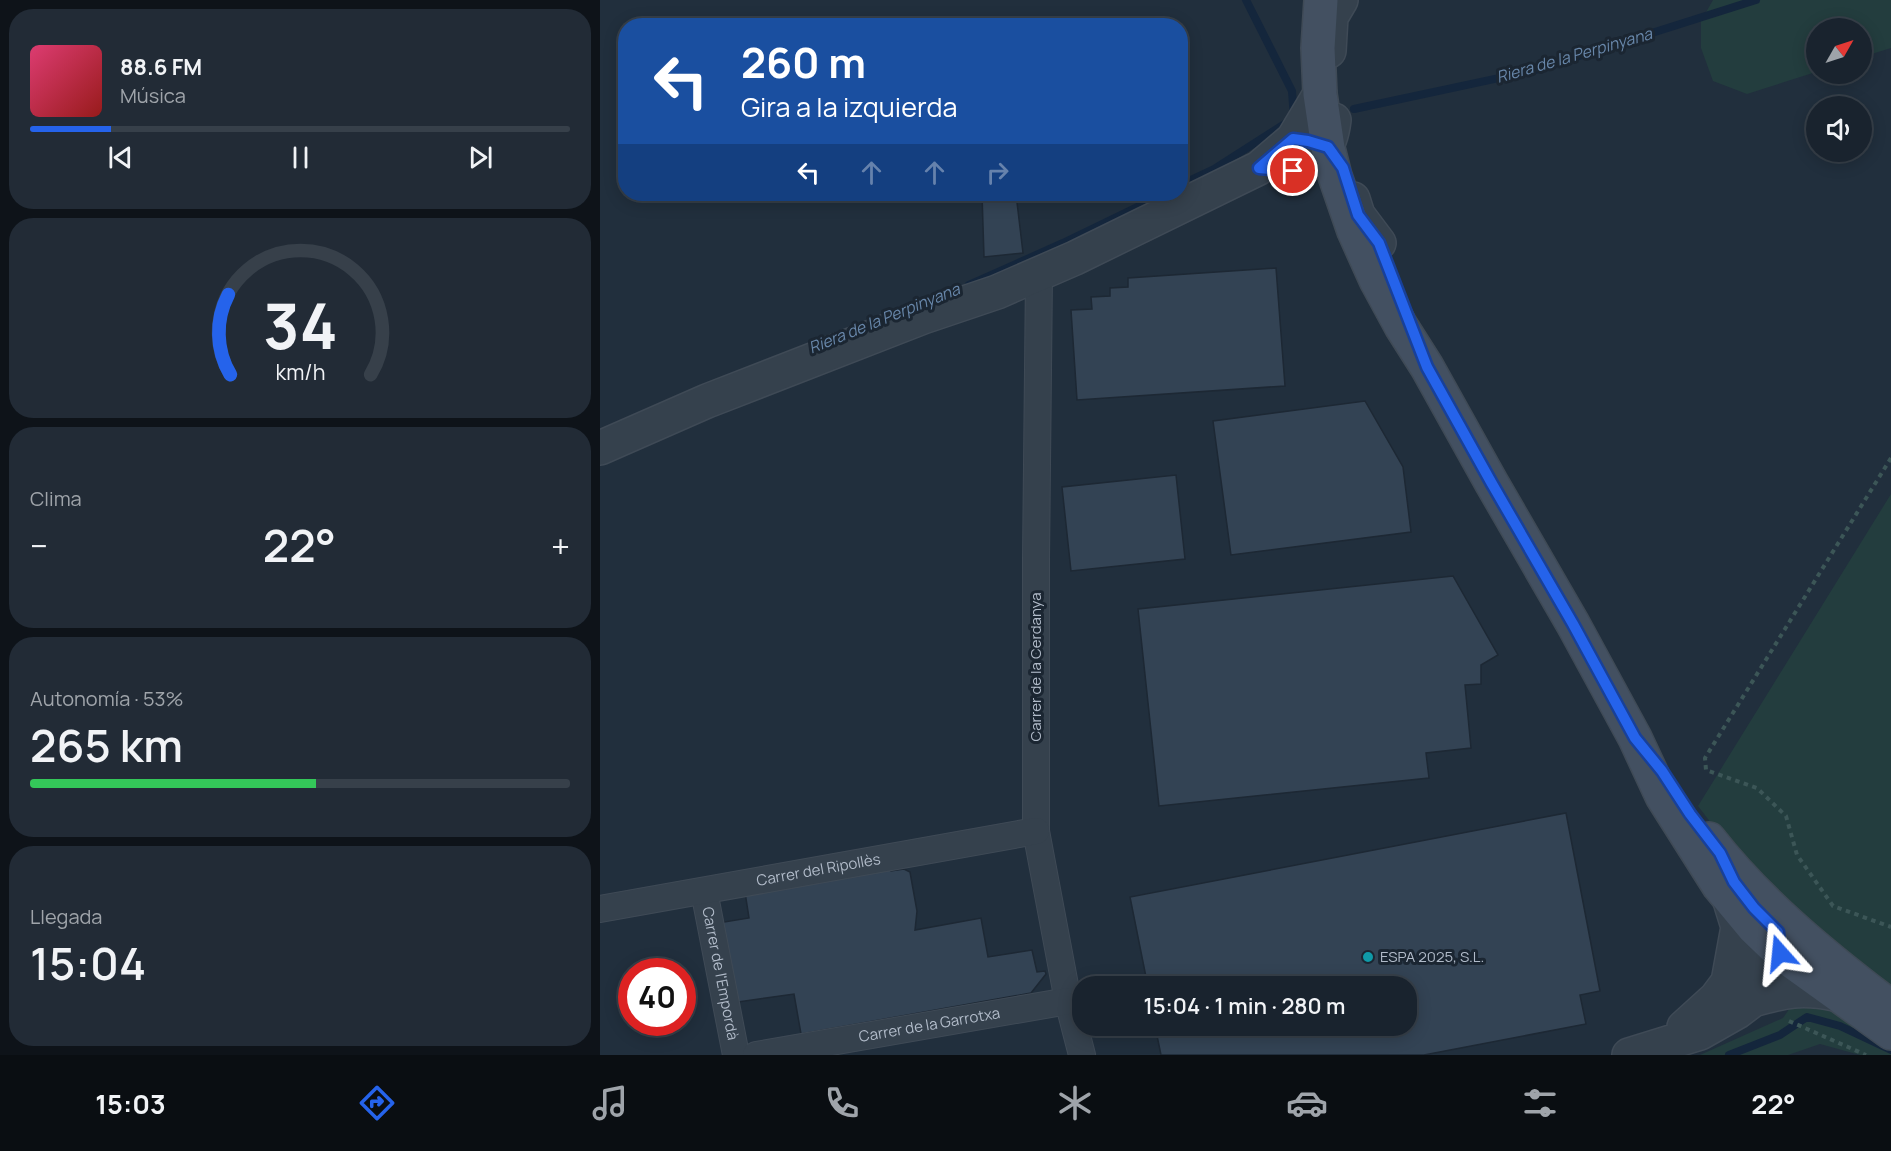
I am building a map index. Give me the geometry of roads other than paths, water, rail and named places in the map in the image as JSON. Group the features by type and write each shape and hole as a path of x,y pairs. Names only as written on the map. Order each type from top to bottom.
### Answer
{"main road":[{"path":"1322,0 1318,48 1320,94 1328,147 1354,231 1376,280 1401,326 1427,367 1573,624 1635,738 1662,796 1719,886 1753,927 1780,953 1891,1033"},
{"path":"1341,0 1339,54 1346,138 1379,243 1427,367"},
{"path":"1635,738 1662,771 1690,814 1720,853 1757,894 1803,936 1891,1008"}],"street":[{"path":"1328,147 1334,122 1329,57 1331,17 1341,0"},
{"path":"1293,155 1320,94"},
{"path":"600,448 707,401 830,352 1040,275 1259,168 1293,155 1308,141 1328,147 1343,168 1358,215 1379,243"},
{"path":"1293,155 1345,206"},
{"name":"Carrer de la Cerdanya","path":"1040,275 1036,548 1036,831 1068,1001 1083,1055"},
{"name":"Carrer del Ripollès","path":"600,909 1036,831"},
{"path":"1720,853 1734,882 1754,908 1778,932 1780,953"},
{"name":"Carrer de l'Empordà","path":"704,891 736,1055"},
{"path":"1729,898 1738,927 1740,991"},
{"path":"1740,991 1752,965 1780,953 1808,958 1858,996 1891,1008"},
{"path":"1629,1055 1666,1043 1716,998 1740,991 1812,989 1835,994"},
{"name":"Carrer de la Garrotxa","path":"756,1055 1068,1001"}],"waterway":[{"name":"Riera de la Perpinyana","path":"1188,181 1214,169 1294,118 1292,91 1246,0"},
{"name":"Riera de la Perpinyana","path":"1354,109 1532,71 1756,0"},
{"name":"Riera de la Perpinyana","path":"969,285 1150,201"},
{"path":"1729,1055 1780,1035 1807,1017 1840,1026 1891,1050"}],"place":[{"name":"ESPA 2025, S.L.","path":"1368,957"}]}
